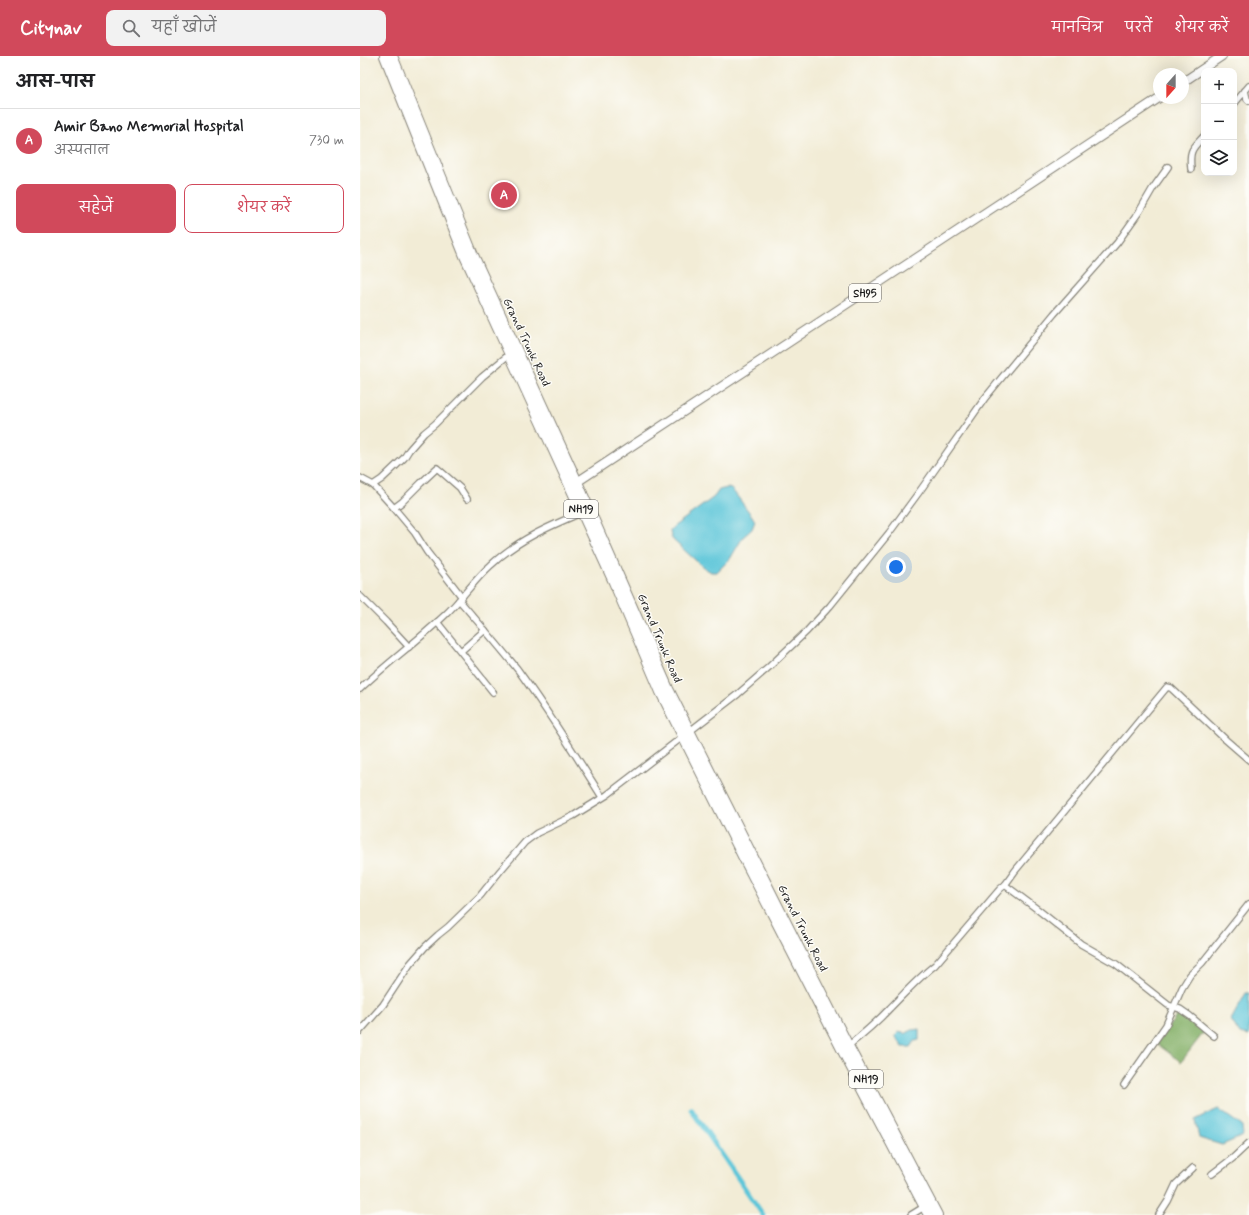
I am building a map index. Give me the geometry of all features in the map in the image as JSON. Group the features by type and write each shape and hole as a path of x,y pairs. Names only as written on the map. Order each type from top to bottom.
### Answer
{"highway":[{"name":"Grand Trunk Road","path":"385,56 399,82 462,238 619,583 661,692 686,733 916,1184 927,1211"},
{"name":"Grand Trunk Road","path":"392,56 399,82"},
{"name":"Grand Trunk Road","path":"840,1037 848,1046 886,1127"},
{"name":"Grand Trunk Road","path":"916,1184 937,1215"}],"main road":[{"path":"1189,78 1222,56"},
{"name":"SH95","path":"574,486 1153,102"}],"street":[{"path":"1247,88 1246,99 1249,101"},
{"path":"1237,100 1247,88"},
{"path":"1191,169 1189,156 1201,140"},
{"path":"360,1031 383,1005 410,964 425,947 480,896 525,842 537,833 572,816 602,797 643,767 738,694 807,632 889,533 985,398 1054,314 1117,243 1168,167"},
{"path":"373,485 382,479 404,458 424,433 482,377 506,357 514,354"},
{"path":"394,508 437,468 460,488 466,498"},
{"path":"360,478 373,485 415,532 427,552 460,598 518,671 562,734 602,797"},
{"path":"360,689 390,661 437,622 490,566 512,547 557,522 586,511"},
{"path":"360,596 408,647"},
{"path":"437,622 493,692"},
{"path":"461,651 485,630"},
{"path":"848,1046 891,1008 923,974 935,965 1005,885 1167,687 1171,688 1249,760"},
{"path":"1005,885 1037,908 1081,944 1116,964 1168,1005 1180,1009 1214,1036"},
{"path":"1124,1085 1166,1025 1182,988 1190,975 1202,963 1249,904"},
{"path":"1212,1174 1233,1158 1249,1143"},
{"path":"1159,1215 1176,1184 1193,1168"},
{"path":"911,1215 927,1211"}],"green space":[{"path":"1179,1013 1204,1032 1181,1062 1156,1043"}],"water":[{"path":"727,488 734,492 755,521 752,529 743,537 730,559 717,572 711,572 703,567 674,541 671,537 670,530 714,497 719,490"},
{"path":"1246,993 1249,993 1249,1036 1240,1034 1231,1020"},
{"path":"919,1029 919,1040 915,1041 911,1047 903,1047 895,1036 899,1032 903,1032 905,1034 912,1030"},
{"path":"1218,1109 1242,1126 1243,1136 1222,1145 1199,1138 1195,1120"}],"waterway":[{"path":"691,1109 763,1215"}],"place":[{"name":"Amir Bano Memorial Hospital","path":"504,195"}]}
